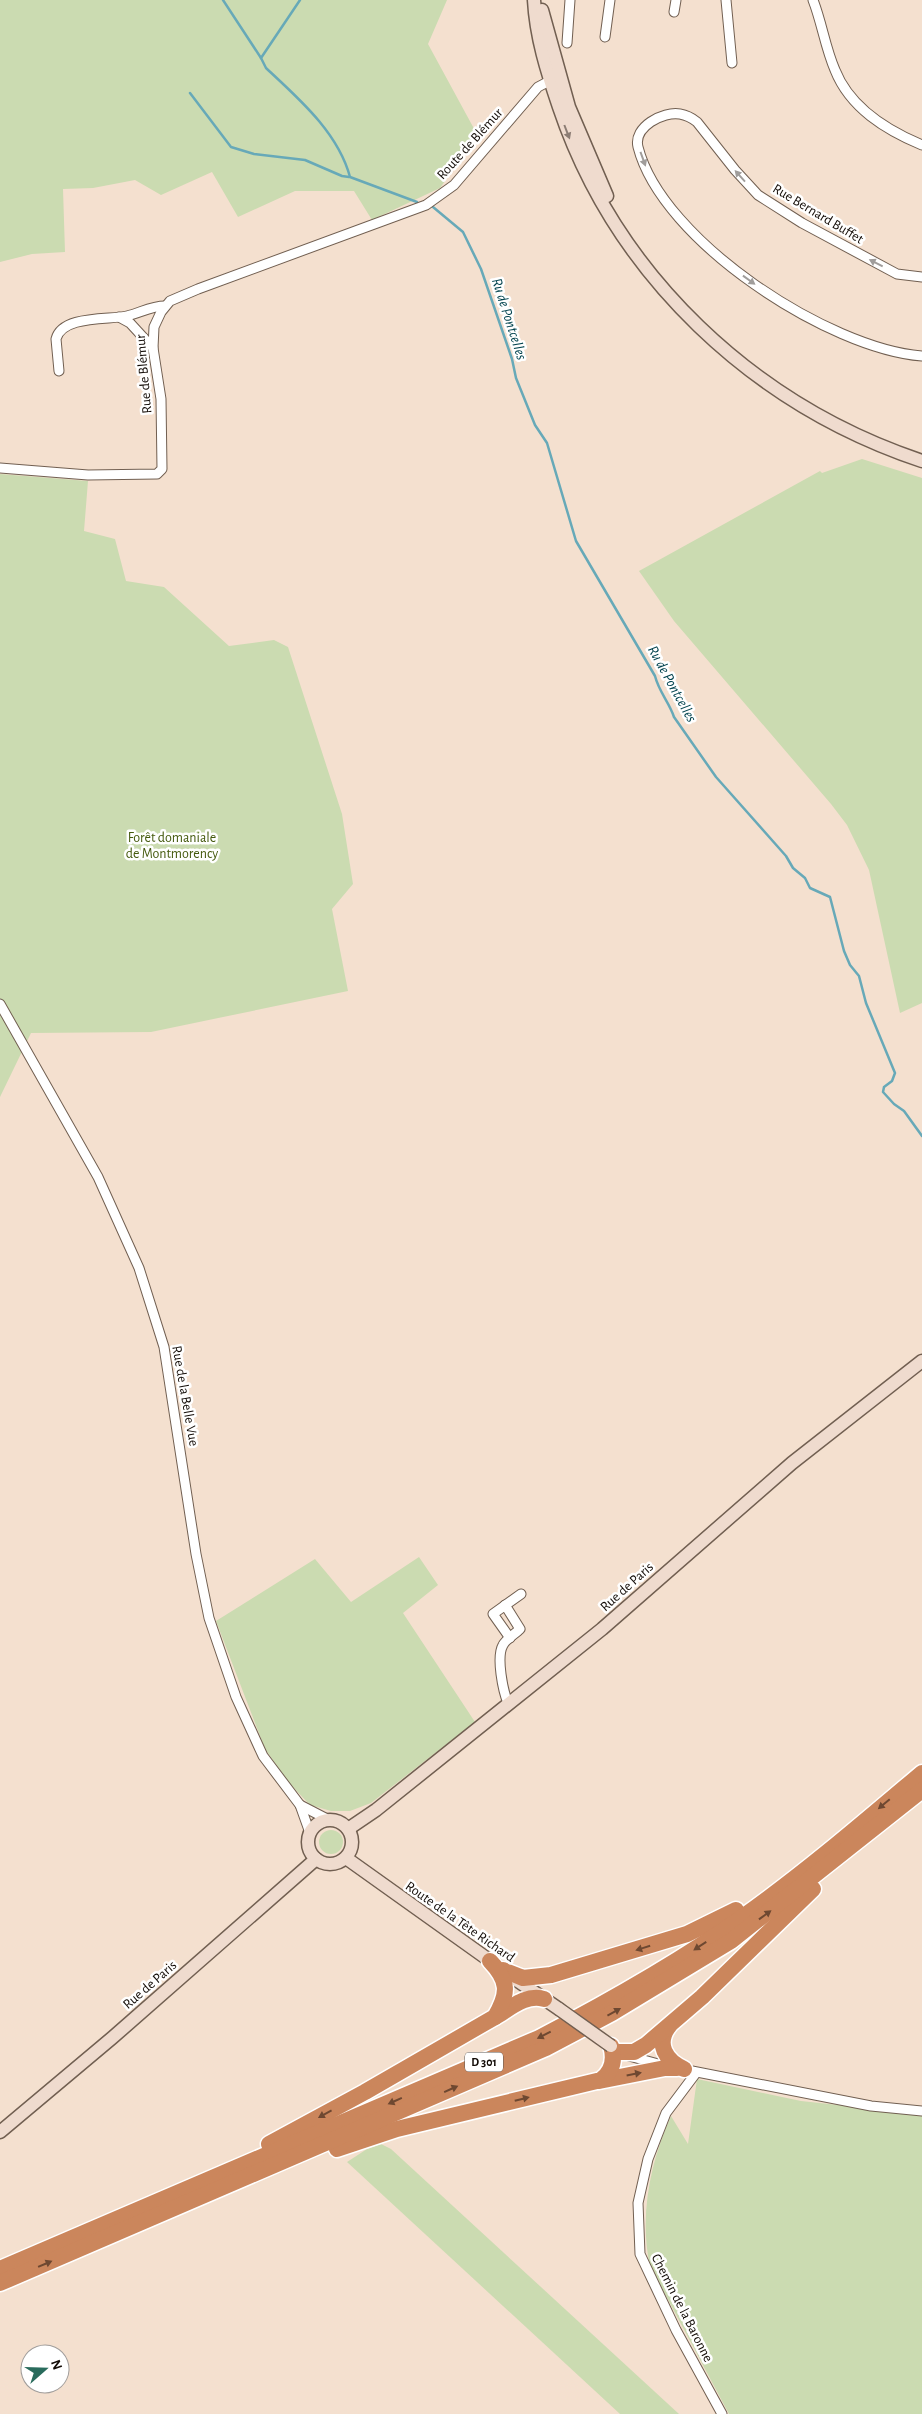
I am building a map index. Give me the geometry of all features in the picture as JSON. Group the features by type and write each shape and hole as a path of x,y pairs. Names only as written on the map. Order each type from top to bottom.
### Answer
{"highway":[{"name":"D 301","path":"0,2269 539,2038 643,1981 706,1942 746,1914 922,1773"},
{"name":"D 301","path":"0,2283 546,2048 612,2013 730,1941 922,1790"},
{"path":"592,2083 601,2080 608,2073 613,2062 615,2049 634,2052 640,2049 702,1997 901,1807"},
{"path":"496,1966 518,1977 530,1979 566,1971 674,1938 728,1915 838,1842"},
{"path":"495,2017 501,2006 506,1989 500,1971 496,1966"},
{"path":"552,2004 547,1996 549,1984 554,1977 566,1971"},
{"path":"18,2261 281,2138 365,2092 522,2001 535,1997 552,2004"},
{"path":"674,2020 663,2038 662,2050 670,2061 686,2070"},
{"path":"207,2194 397,2129 592,2083 665,2068 686,2070"}],"street":[{"path":"534,0 540,47 556,82"},
{"path":"540,0 566,128 585,172 617,228 682,311 717,344 757,377 832,425 875,445 922,461"},
{"path":"567,43 570,0"},
{"path":"605,36 610,0"},
{"path":"674,12 676,0"},
{"path":"726,0 732,63"},
{"path":"813,0 835,70 849,95 878,123 922,145"},
{"name":"Route de Blémur","path":"165,306 170,301 198,289 426,205 454,185 538,87 556,82"},
{"name":"Rue Bernard Buffet","path":"922,277 897,274 802,223 758,195 735,170 697,122 689,116 679,113 660,117 645,126 639,135 637,144 644,164 661,195 690,228 730,266 773,297 826,326 867,343 902,354 922,356"},
{"path":"59,371 56,338 61,331 79,320 119,318 155,306 165,306"},
{"name":"Rue de Blémur","path":"0,468 88,475 157,474 162,469 161,399 153,348 154,327 165,306"},
{"path":"119,318 130,324 153,348"},
{"name":"Rue de la Belle Vue","path":"0,1004 98,1177 139,1268 164,1347 196,1554 209,1618 236,1696 262,1756 300,1805 310,1833"},
{"name":"Rue de Paris","path":"348,1829 376,1810 602,1629 804,1453 922,1361"},
{"path":"510,1638 493,1614 521,1594"},
{"path":"505,1606 520,1629 503,1643 500,1651 503,1690 508,1703"},
{"name":"Rue de la Belle Vue","path":"300,1805 329,1820"},
{"path":"329,1820 343,1824 348,1829 352,1841 346,1858 334,1864 316,1859 309,1847 310,1833 318,1824 329,1820"},
{"name":"Route de la Tête Richard","path":"346,1858 615,2049"},
{"name":"Rue de Paris","path":"0,2132 119,2032 316,1859"},
{"path":"615,2049 686,2070 871,2106 922,2111"},
{"name":"Chemin de la Baronne","path":"686,2070 666,2113 648,2159 638,2203 640,2254 676,2330 722,2414"}],"green space":[{"path":"0,0 447,0 428,44 478,136 440,188 372,220 354,191 295,191 238,217 212,172 161,195 135,180 93,188 63,189 65,252 32,254 0,262"},
{"path":"862,459 922,478 922,1003 900,1013 869,870 847,825 674,621 639,571 820,471 822,473"},
{"name":"Forêt domaniale de Montmorency","path":"0,474 88,481 84,531 115,539 126,581 164,587 229,646 274,640 288,647 342,814 353,884 332,909 348,991 151,1032 31,1033 0,1097"},
{"path":"419,1557 438,1585 403,1613 475,1722 371,1803 350,1811 331,1811 310,1805 289,1783 265,1749 216,1621 315,1559 351,1602"},
{"path":"331,1830 340,1833 343,1842 340,1851 331,1854 322,1851 319,1842 322,1833"},
{"path":"697,2079 801,2101 922,2114 922,2414 729,2414 650,2266 647,2247 646,2209 648,2190 657,2152 671,2116 688,2144"},
{"path":"381,2144 391,2149 679,2414 620,2414 347,2162 367,2149"}],"waterway":[{"path":"223,0 261,58"},
{"name":"Ru de Pontcelles","path":"300,0 261,58 266,68 316,117 327,131 336,145 350,177 417,202"},
{"name":"Ru de Pontcelles","path":"190,93 231,147 254,154 305,160 342,176 349,177"},
{"name":"Ru de Pontcelles","path":"433,207 463,232 481,269 512,359 516,378 535,425 547,443 576,541 655,676 674,717 716,777 786,856 793,868 805,878 810,888 830,897 844,951 850,965 859,976 866,1003 895,1073 892,1081 884,1087 883,1092 894,1104 904,1111 922,1136"}]}
